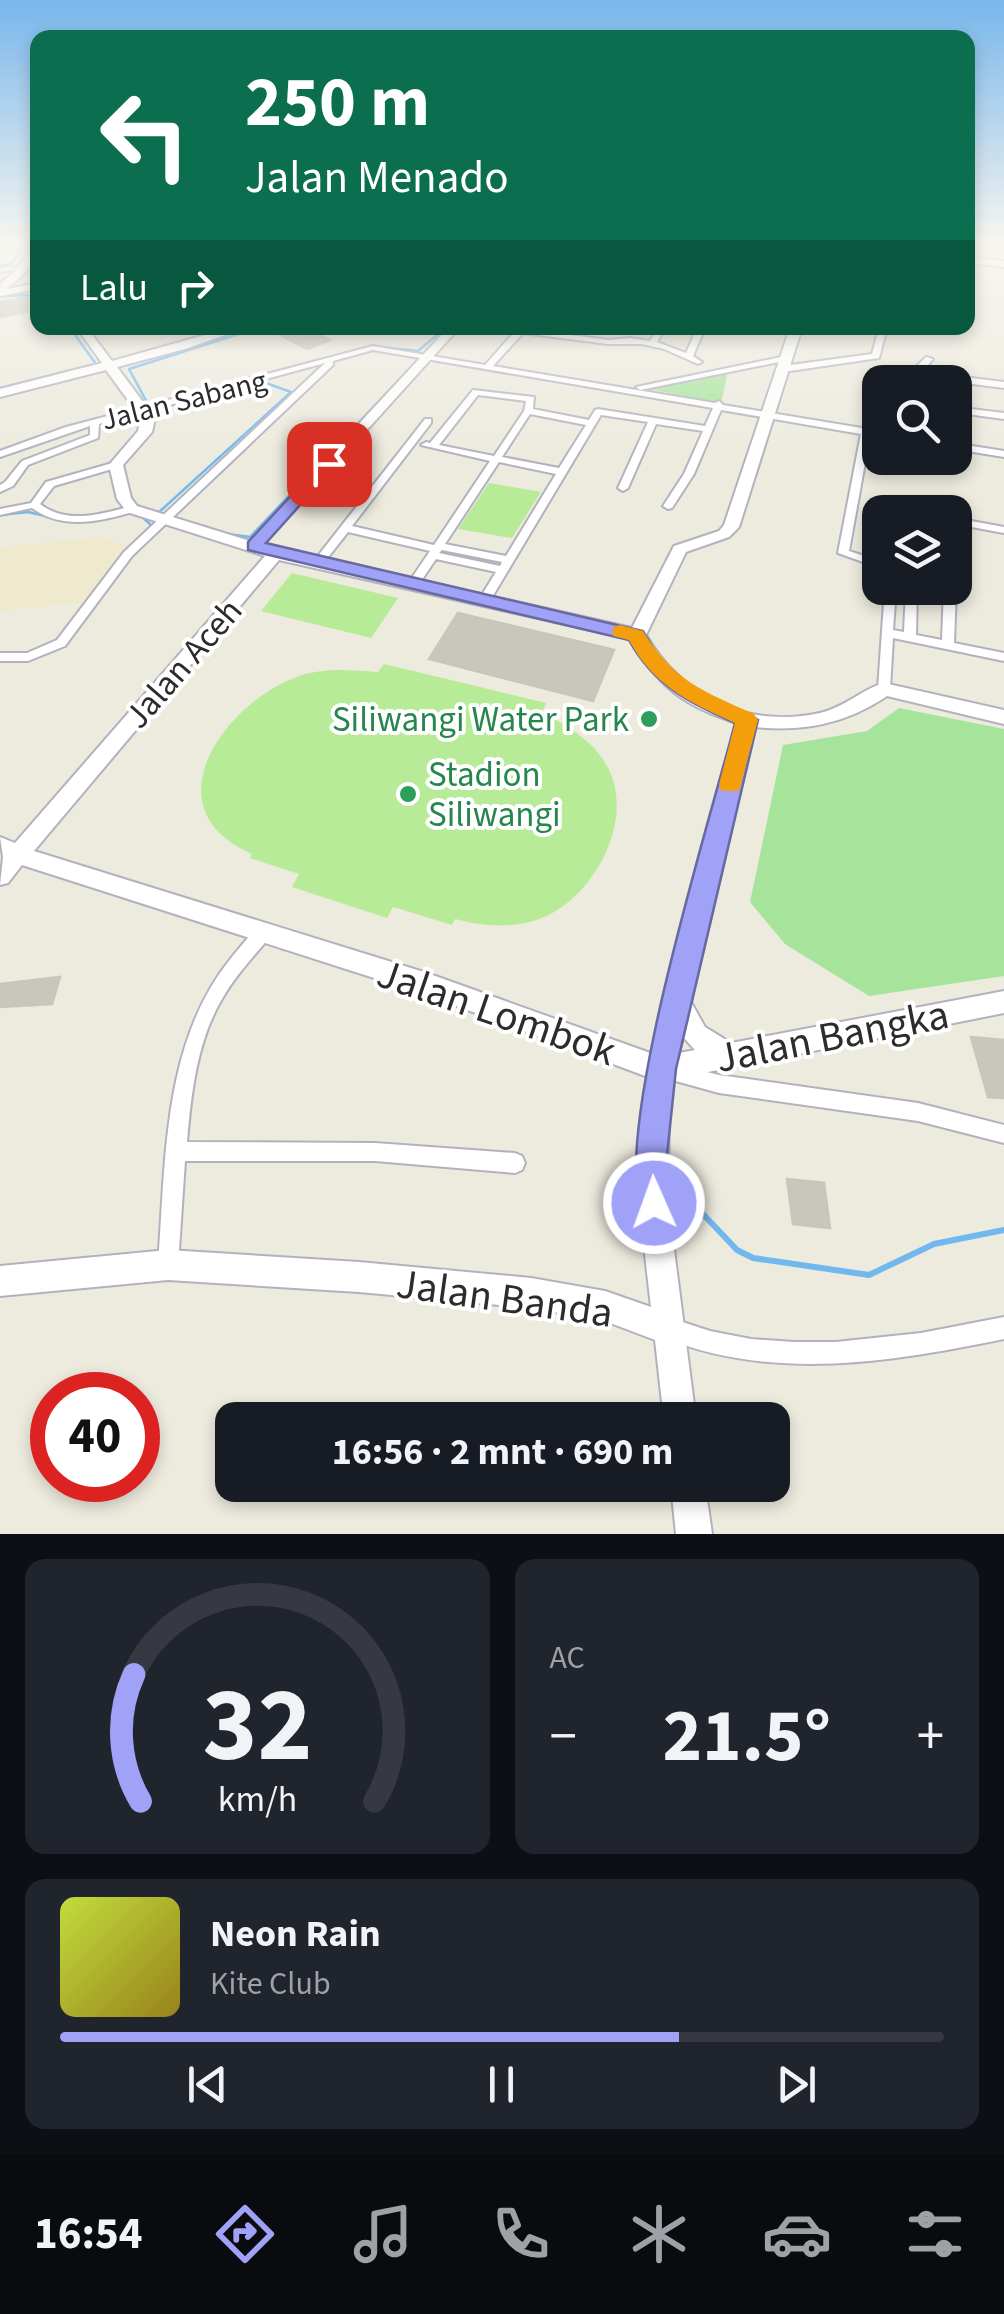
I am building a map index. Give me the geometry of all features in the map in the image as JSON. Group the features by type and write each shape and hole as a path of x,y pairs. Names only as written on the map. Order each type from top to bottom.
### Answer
{"street":[{"path":"0,512 34,505 50,484 116,465 145,432 148,418 144,411 88,335"},
{"path":"0,393 216,335"},
{"path":"254,546 447,335"},
{"path":"488,365 512,335"},
{"path":"573,335 650,345 701,364"},
{"path":"650,345 656,335"},
{"path":"701,335 701,364"},
{"path":"636,635 680,549 728,532 794,335"},
{"path":"630,389 701,364 784,364 876,356 881,335"},
{"name":"Jalan Sabang","path":"0,454 94,423 372,348 720,404 862,431"},
{"path":"0,657 28,656 60,643 128,554 336,358"},
{"path":"924,365 929,359"},
{"path":"267,379 299,391"},
{"path":"972,383 1004,385"},
{"path":"413,584 528,411 531,399 477,391 433,446"},
{"path":"668,506 690,474 720,404"},
{"path":"972,405 1004,412"},
{"path":"972,410 1004,412"},
{"path":"528,411 592,423"},
{"path":"484,600 602,411 708,429"},
{"path":"623,488 654,419"},
{"path":"318,563 428,421"},
{"path":"0,488 10,484 25,463 95,436 94,423"},
{"path":"411,442 562,472"},
{"path":"972,449 1004,454"},
{"path":"862,452 842,553 862,559"},
{"path":"116,465 124,499 132,508 162,520 275,554 636,635 651,662 681,690 747,720 788,723 827,718 860,706 884,689 1004,717"},
{"path":"34,505 51,515 78,519 132,508"},
{"path":"972,524 1004,530"},
{"path":"345,528 505,565"},
{"name":"Jalan Aceh","path":"0,876 9,851 275,554"},
{"path":"884,689 890,605"},
{"path":"910,638 911,605"},
{"path":"948,646 949,605"},
{"path":"889,634 1004,656"},
{"path":"678,1402 651,1155 661,1069 747,720"},
{"name":"Jalan Lombok","path":"9,851 427,984 661,1069 740,1086 879,1105 1004,1134"},
{"path":"168,1265 178,1151 196,1040 209,1006 264,932"},
{"path":"677,1000 683,1018 696,1036 728,1056 727,1074 740,1086"},
{"name":"Jalan Bangka","path":"661,1069 1004,1002"},
{"path":"178,1151 375,1152 514,1163"},
{"name":"Jalan Banda","path":"0,1281 168,1265 531,1293 605,1306 732,1347 806,1353 891,1348 1004,1328"},
{"path":"690,1502 694,1534"}],"shaded area":[{"path":"103,537 128,547 98,582 88,602 0,611 0,547"}],"green space":[{"path":"728,371 721,403 649,389 650,387"},
{"path":"489,483 541,492 512,538 458,529"},
{"path":"292,573 398,598 371,638 261,611"},
{"name":"Stadion Siliwangi","path":"384,664 546,703 542,712 579,734 601,757 615,787 613,833 592,876 559,909 539,919 508,925 455,919 452,925 393,907 387,918 292,887 299,874 250,858 252,854 222,835 205,812 201,787 207,760 242,712 267,692 294,678 336,670 378,672"},
{"path":"899,708 1004,729 1004,976 869,996 785,944 750,902 783,745 867,731"}],"building":[{"path":"280,335 320,335 330,340 307,349"},
{"path":"458,613 614,650 593,701 429,659"},
{"path":"60,977 52,1004 0,1007 0,984"},
{"path":"971,1037 1004,1040 1004,1098 988,1097"},
{"path":"787,1179 824,1183 830,1228 793,1224"}],"waterway":[{"path":"0,388 96,364 75,335"},
{"path":"149,406 129,369 236,335"},
{"path":"345,353 372,346 418,351 437,335"},
{"path":"228,534 250,537 417,361 415,356"},
{"path":"153,417 154,409 263,382 291,392 157,514"},
{"path":"0,515 28,512 63,520"},
{"path":"141,516 151,525 141,537"},
{"path":"703,1214 737,1250 753,1258 869,1275 934,1244 1004,1230"}],"slow traffic":[{"path":"620,631 636,635 651,662 681,690 747,720 731,785"}],"place":[{"name":"Siliwangi Water Park","path":"649,719"},
{"name":"Stadion Siliwangi","path":"408,794"}],"route":[{"path":"329,464 254,546 636,635 664,677 701,702 747,720 661,1069 651,1155 654,1203"}]}
